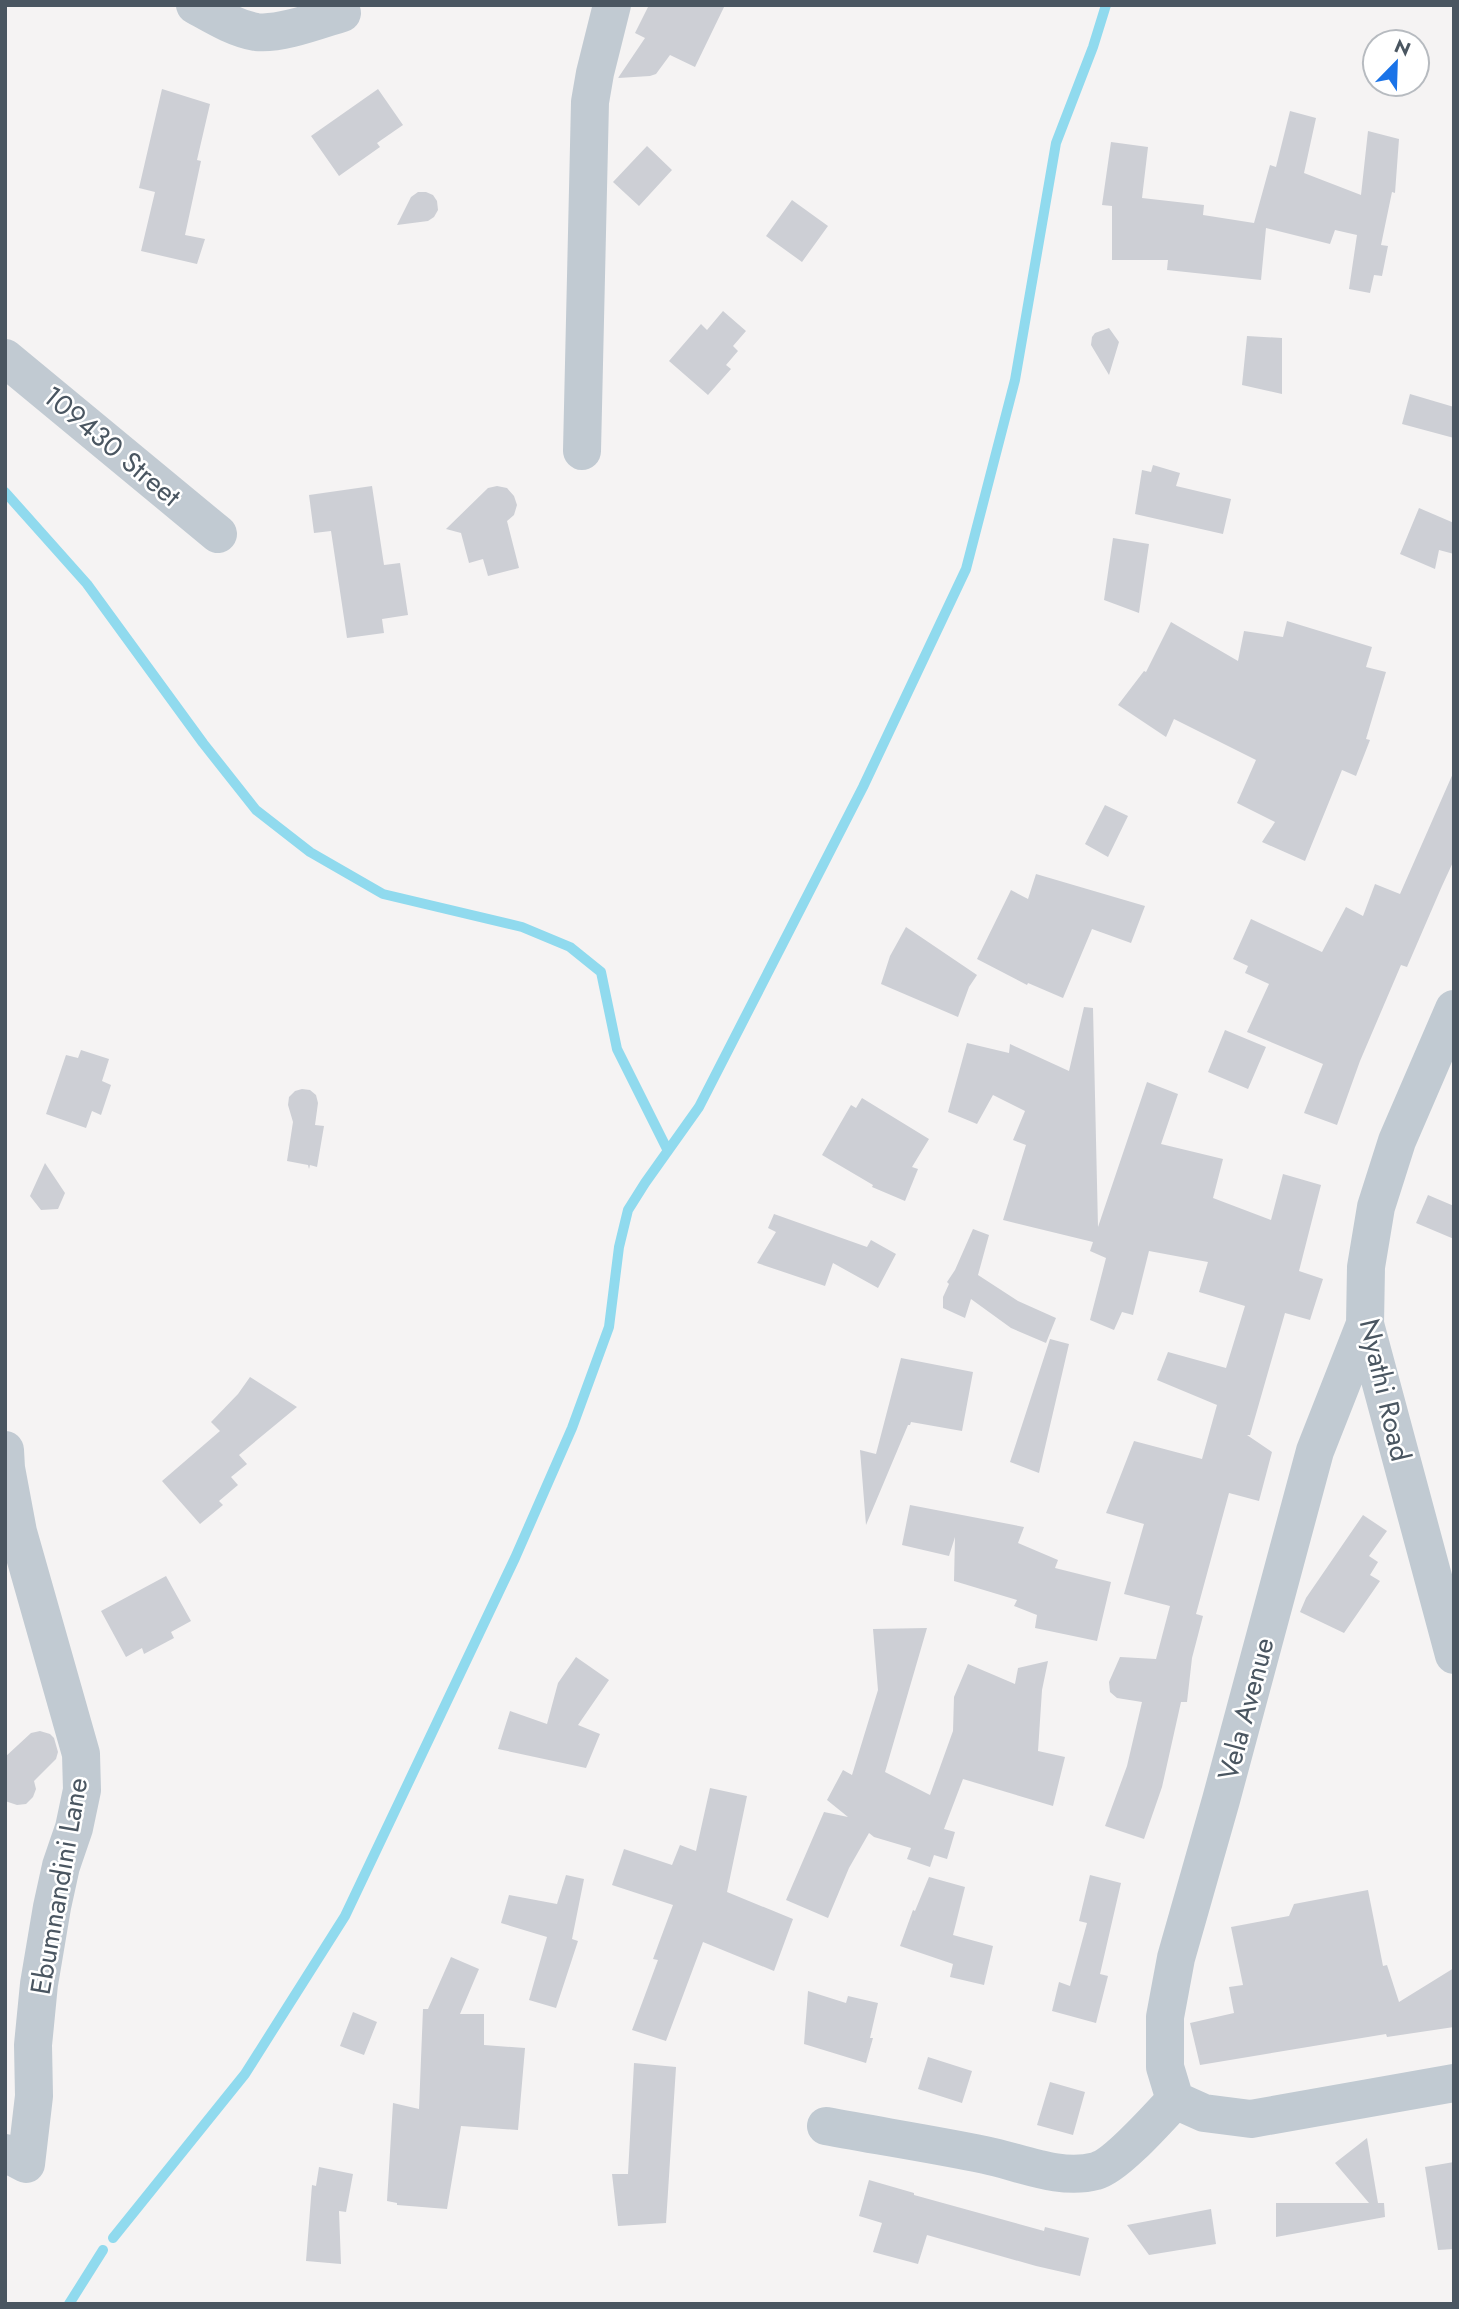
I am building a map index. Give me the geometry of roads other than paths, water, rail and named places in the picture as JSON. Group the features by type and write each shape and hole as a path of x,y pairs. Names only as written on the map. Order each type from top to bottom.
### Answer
{"street":[{"path":"195,5 226,23 258,32 299,27 342,13"},
{"path":"582,451 590,102 612,5"},
{"name":"109430 Street","path":"5,358 218,534"},
{"name":"Nyathi Road","path":"1454,1009 1397,1141 1376,1207 1366,1267 1365,1324 1454,1655"},
{"name":"Vela Avenue","path":"1175,2100 1165,2067 1165,2017 1176,1958 1222,1800 1315,1451 1365,1324"},
{"name":"Ebumnandini Lane","path":"5,1450 18,1532 81,1754 82,1790 52,1906 39,1984 33,2045 34,2096 16,2159"},
{"path":"826,2126 986,2155 1044,2169 1077,2173 1098,2171 1116,2159 1175,2100 1203,2113 1251,2119 1454,2083"}],"waterway":[{"path":"113,2238 245,2074 345,1916 515,1558 572,1428 609,1327 619,1247 628,1210 699,1107 863,787 966,569 1015,380 1056,143 1106,5"},
{"path":"5,492 87,584 203,743 256,810 310,852 383,894 522,927 570,947 601,972 617,1049 668,1151"},
{"path":"69,2304 103,2250"}]}
